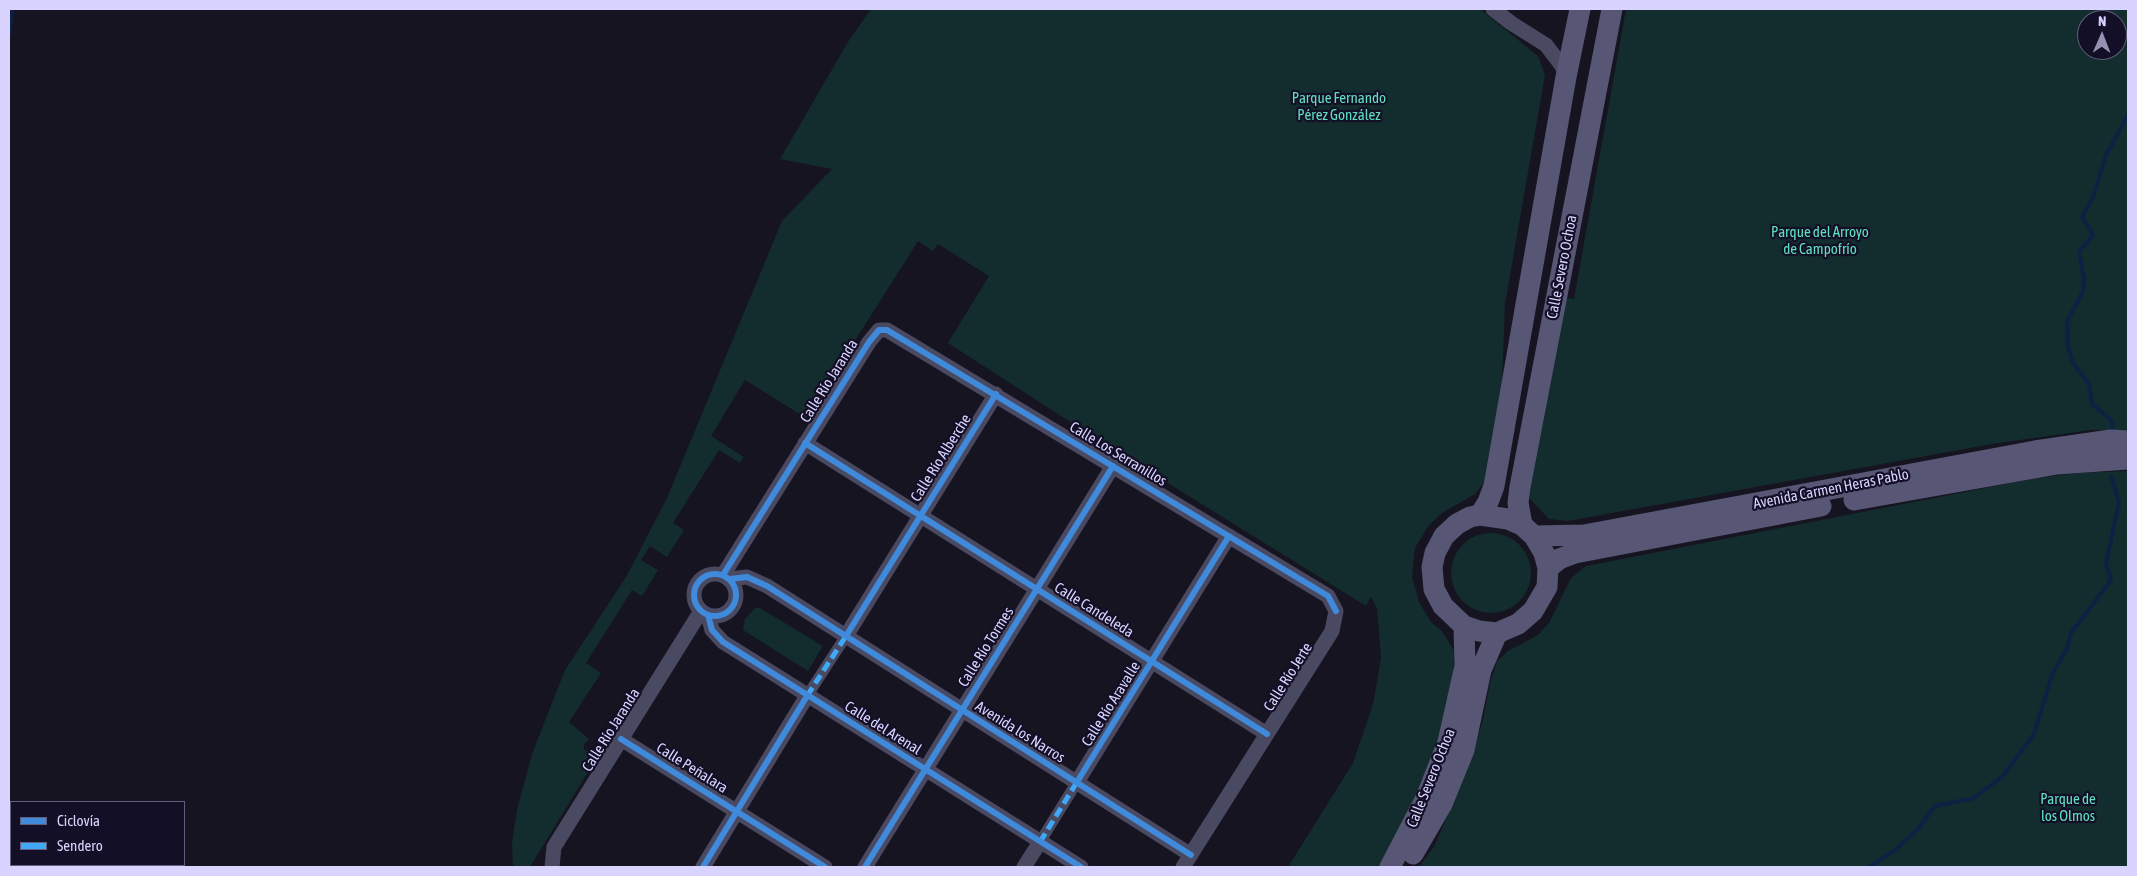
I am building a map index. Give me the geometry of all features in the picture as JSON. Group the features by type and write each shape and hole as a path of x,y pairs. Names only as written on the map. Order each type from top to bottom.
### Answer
{"main road":[{"name":"Calle Severo Ochoa","path":"1480,515 1488,502 1494,486 1566,76 1580,9"},
{"name":"Calle Severo Ochoa","path":"1528,530 1518,503 1520,487 1612,9"},
{"name":"Avenida Carmen Heras Pablo","path":"1528,530 1584,535 2035,451 2111,440 2128,441"},
{"name":"Avenida Carmen Heras Pablo","path":"1548,568 1559,559 1574,553 1840,502 2057,464 2128,458"},
{"path":"1480,515 1508,519 1528,530 1544,553 1548,568 1547,587 1533,611 1518,624 1497,633 1479,631 1464,626 1443,606 1434,589 1432,567 1435,553 1444,536 1457,524 1470,517 1480,515"},
{"name":"Calle Severo Ochoa","path":"1390,867 1426,798 1448,742 1465,666 1464,626"},
{"name":"Calle Severo Ochoa","path":"1405,867 1442,804 1464,750 1481,670 1497,633"}],"street":[{"path":"1493,9 1546,45 1562,66 1566,76"},
{"name":"Calle Los Serranillos","path":"879,330 887,330 900,336 1328,596 1336,611"},
{"name":"Calle Río Jaranda","path":"726,577 805,443 869,342 879,330"},
{"name":"Calle Río Alberche","path":"702,867 996,394"},
{"name":"Calle Candeleda","path":"805,443 1267,734"},
{"name":"Calle Río Tormes","path":"865,867 1113,466"},
{"name":"Calle Río Aravalle","path":"1024,867 1229,536"},
{"path":"708,575 726,577 736,590 734,606 721,616 705,613 694,598 697,584 708,575"},
{"name":"Avenida los Narros","path":"726,577 746,577 755,580 846,636 1077,782 1187,863"},
{"name":"Calle Río Jerte","path":"1187,863 1332,631 1336,611"},
{"name":"Calle Río Jaranda","path":"551,867 554,847 621,739 705,613"},
{"name":"Calle del Arenal","path":"705,613 712,630 723,642 1081,867"},
{"name":"Calle Peñalara","path":"621,739 826,867"}],"green space":[{"name":"Parque Fernando Pérez González","path":"871,9 1480,9 1538,56 1545,75 1505,304 1502,384 1485,481 1475,494 1442,513 1428,526 1415,548 1412,577 1419,602 1431,622 1442,631 1454,651 1453,688 1442,729 1413,808 1381,867 1288,867 1353,763 1373,704 1381,658 1377,608 1371,597 1366,606 1092,436 948,343 989,276 938,244 933,251 918,241 806,418 745,380 711,436 744,457 740,463 719,450 673,523 684,530 667,557 650,546 641,560 658,570 642,596 632,590 586,663 601,673 569,722 589,739 584,744 584,750 592,751 596,745 602,749 530,867 513,867 512,842 517,810 532,754 565,670 626,577 667,498 782,221 832,169 780,159 848,42"},
{"name":"Parque del Arroyo de Campofrío","path":"1626,9 2128,9 2128,430 2091,430 1998,443 1568,521 1549,519 1530,499 1529,474 1561,297 1574,299"},
{"name":"Parque de los Olmos","path":"2128,471 2128,867 1419,867 1435,845 1469,764 1483,720 1490,683 1497,661 1508,651 1538,635 1549,623 1571,578 1586,566 2031,479 2077,473"},
{"path":"1483,533 1499,533 1520,544 1531,565 1531,581 1520,602 1499,613 1483,613 1469,607 1457,595 1451,581 1451,565 1457,551 1469,539"},
{"path":"755,608 760,608 823,646 808,671 743,630 745,619"}],"waterway":[{"path":"9,35 12,9"},
{"path":"2112,432 2112,421 2092,404 2089,384 2073,363 2068,347 2067,322 2083,291 2084,279 2079,252 2093,235 2082,217 2093,197 2106,155 2128,115"},
{"path":"1869,867 1894,851 1919,828 1935,806 1974,798 2003,776 2034,734 2052,675 2067,648 2071,633 2111,580 2106,563 2119,503 2111,476"}],"marked path":[{"path":"807,696 846,636"},
{"path":"1040,842 1077,782"}],"cycle path":[{"path":"723,575 869,342 879,330 887,330 1328,596 1336,611"},
{"path":"846,636 996,394"},
{"path":"805,443 1267,734"},
{"path":"865,867 1113,466"},
{"path":"1077,782 1229,536"},
{"path":"719,574 727,577 733,583 736,595 733,607 727,613 711,616 703,613 697,607 694,591 697,583 703,577 719,574"},
{"path":"730,579 747,577 767,586 1191,855"},
{"path":"708,615 712,630 723,642 1081,867"},
{"path":"703,867 807,696"},
{"path":"621,739 825,867"}]}
